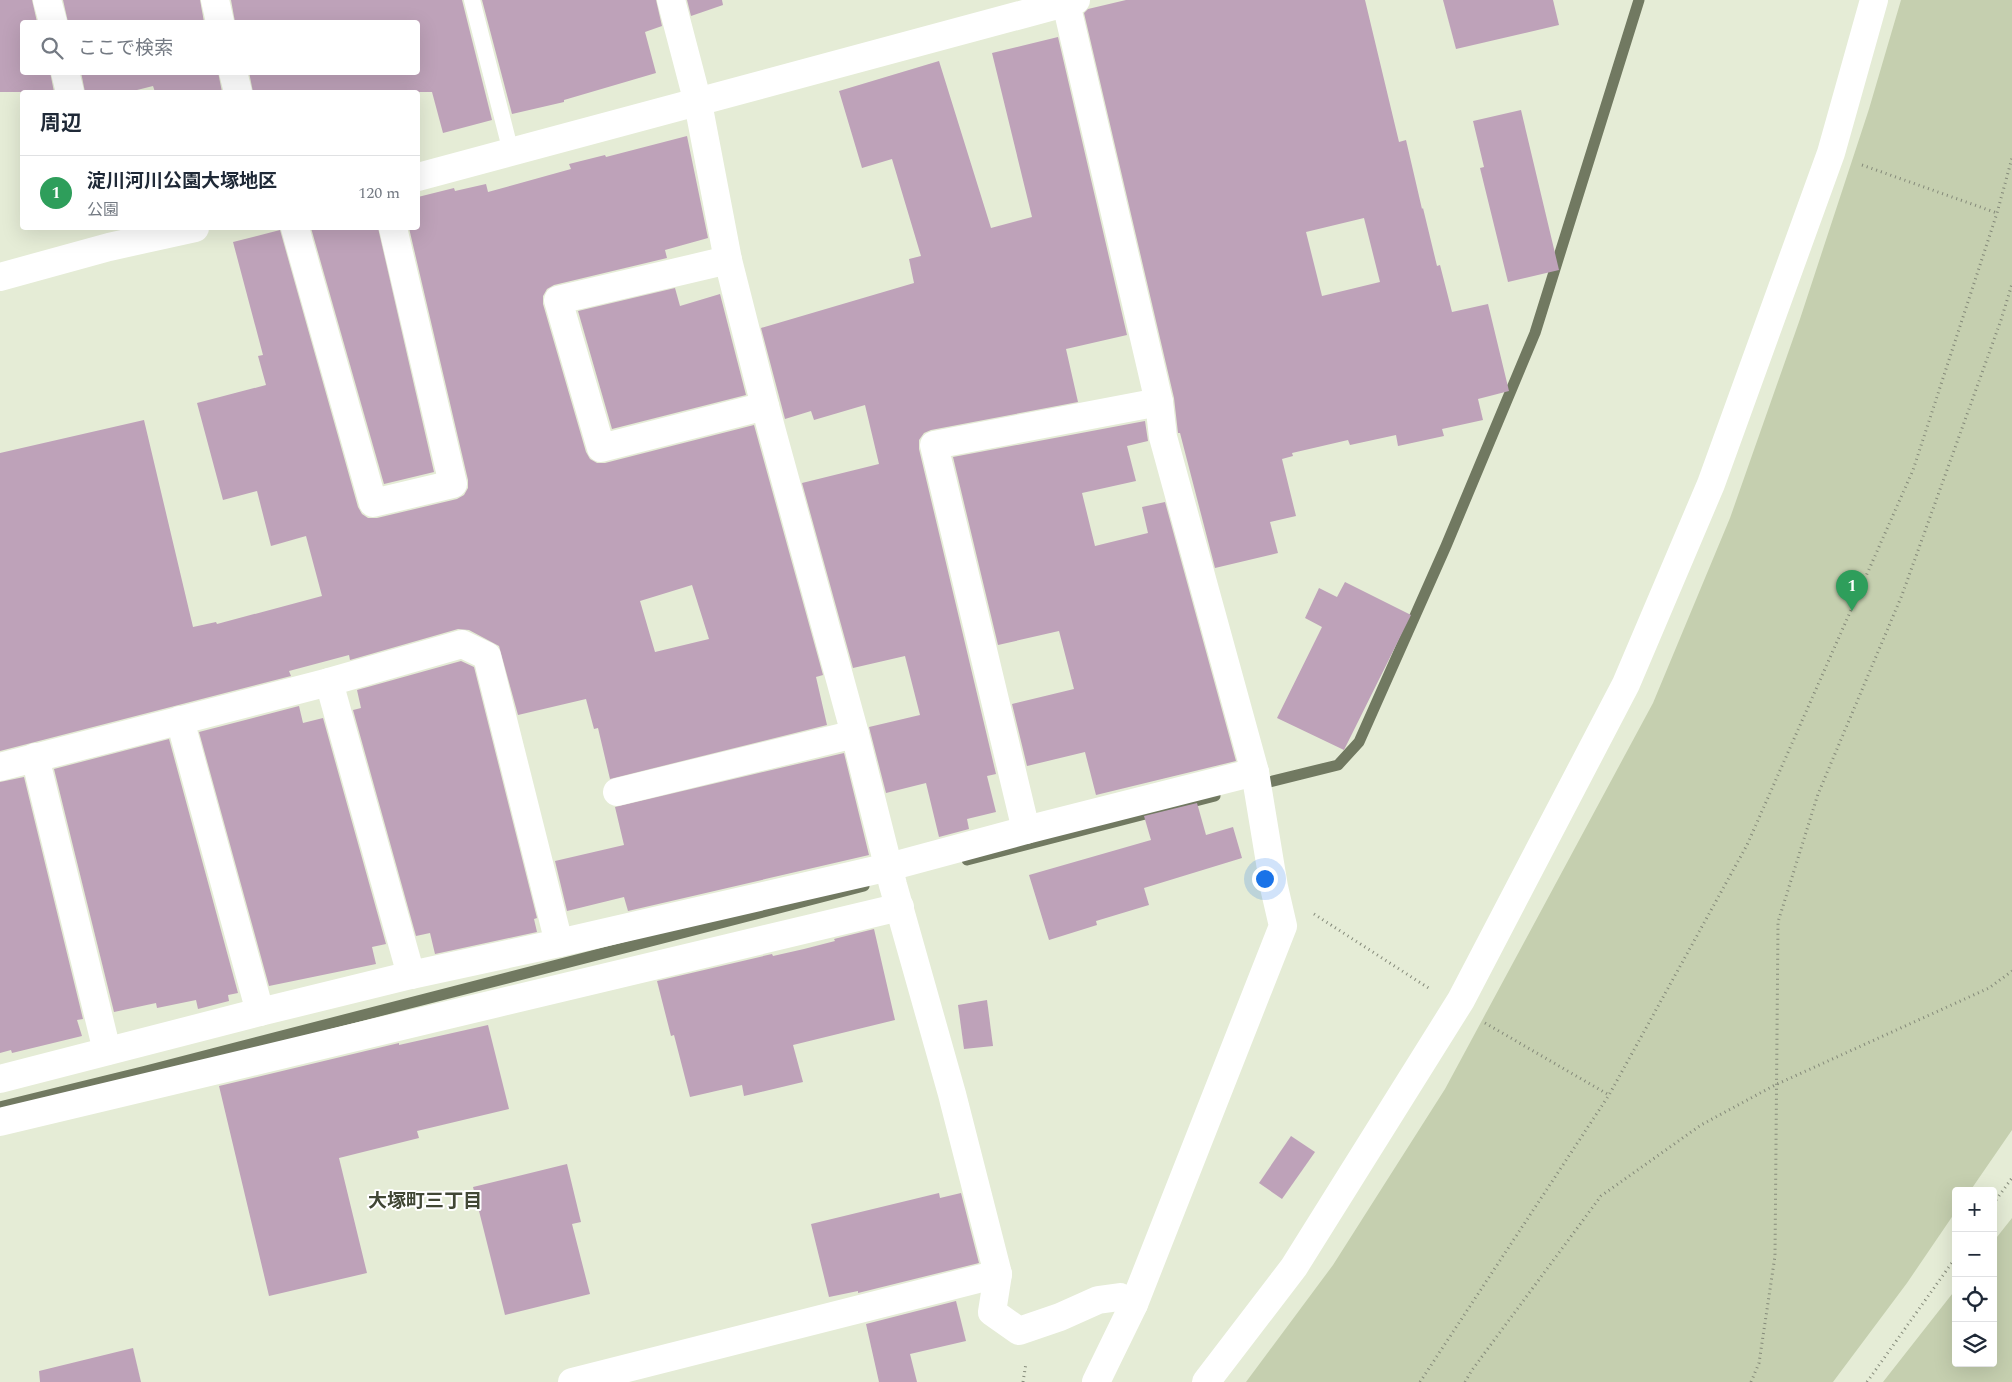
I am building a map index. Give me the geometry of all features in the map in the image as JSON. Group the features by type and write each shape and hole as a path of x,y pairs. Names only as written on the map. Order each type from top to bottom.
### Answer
{"street":[{"path":"47,0 52,20"},
{"path":"214,0 219,20"},
{"path":"671,0 698,103 728,260 765,406 952,1094 998,1274 992,1312 1019,1331 1060,1317 1098,1300 1120,1298 1134,1304"},
{"path":"1206,1382 1294,1267 1462,1000 1626,684 1711,484 1831,153 1874,0"},
{"path":"420,177 1070,1 1159,402 1163,437 1255,772 1274,887 1283,926 1134,1304 1096,1382"},
{"path":"66,75 70,90"},
{"path":"234,75 238,90"},
{"path":"0,277 106,237 174,230"},
{"path":"296,230 374,503 453,484 393,230"},
{"path":"728,260 558,300 601,448 765,406"},
{"path":"1026,830 934,445 1159,402"},
{"path":"0,767 329,682 462,644 487,656 559,943"},
{"path":"329,682 412,975"},
{"path":"180,720 260,1012"},
{"path":"617,792 855,734"},
{"path":"35,758 107,1051"},
{"path":"0,1079 412,975 889,867 1255,772"},
{"path":"0,1122 900,907"},
{"path":"572,1382 998,1274"}],"lane":[{"path":"472,0 511,152"}],"path":[{"path":"1831,153 1997,213"},
{"path":"1420,1382 1609,1095 1747,845 1913,470 1997,213 2012,158"},
{"path":"1751,1382 1759,1363 1775,1256 1775,1084 1778,922 1818,794 1902,595 2002,320 2012,284"},
{"path":"1465,1382 1600,1196 1701,1125 1775,1084 1989,988 2012,971"},
{"path":"1997,1199 2012,1178"},
{"path":"1867,1382 1952,1263"}],"green space":[{"path":"1901,0 2012,0 2012,1130 1973,1187 1952,1187 1952,1217 1907,1283 1833,1382 1246,1382 1333,1265 1445,1089 1653,703 1730,518 1800,319 1869,109"},
{"path":"2012,1218 2012,1382 1883,1382 1952,1294 1952,1367 1997,1367 1997,1237"}],"building":[{"path":"0,0 32,0 37,20 20,20 20,75 51,75 54,90 0,92"},
{"path":"63,0 200,0 204,20 68,20"},
{"path":"231,0 462,0 492,120 443,133 432,92 420,92 420,90 253,90 250,75 420,75 420,20 235,20"},
{"path":"482,0 656,0 662,26 645,32 656,73 564,100 564,102 512,114"},
{"path":"687,0 722,0 723,5 691,16"},
{"path":"1126,0 1365,0 1399,142 1406,140 1437,266 1440,265 1452,312 1488,304 1509,391 1478,399 1483,420 1442,429 1444,436 1398,446 1396,435 1350,445 1348,440 1292,453 1293,456 1282,459 1296,516 1270,522 1278,553 1215,568 1180,433 1178,433 1174,398 1084,13 1088,9","holes":["1364,218 1380,282 1322,296 1306,232"]},
{"path":"1443,0 1553,0 1559,25 1456,49"},
{"path":"1058,37 1127,335 1066,349 1078,402 931,430 924,433 919,440 919,449 996,774 987,776 996,812 967,819 969,829 939,837 926,783 886,793 869,727 920,715 905,656 853,668 802,483 879,464 865,405 814,420 811,411 785,419 761,328 914,283 909,259 921,256 892,159 862,168 839,91 939,61 991,228 1032,217 992,53"},
{"path":"82,75 219,75 222,90 154,90 153,86 137,90 85,90"},
{"path":"1521,110 1559,270 1508,282 1480,168 1484,167 1473,121"},
{"path":"687,136 708,238 665,250 667,258 554,285 547,289 543,296 543,304 586,452 590,459 597,463 605,463 754,425 823,675 816,677 827,725 610,779 598,728 594,729 586,699 518,715 499,646 469,630 458,629 350,660 349,655 289,671 291,676 0,751 0,453 144,420 193,627 216,622 217,624 322,596 306,536 271,546 257,491 223,500 197,403 266,385 258,356 263,355 233,242 280,230 358,507 362,514 368,518 377,518 457,499 464,495 468,488 468,480 409,230 420,230 420,196 454,188 455,191 486,184 488,192 571,169 569,164 605,155 606,157","holes":["692,585 709,639 655,652 640,601"]},
{"path":"312,230 378,230 434,472 384,484"},
{"path":"675,288 680,306 720,294 746,395 612,429 578,311"},
{"path":"1145,421 1148,441 1127,446 1136,481 1082,493 1095,546 1148,533 1142,507 1165,502 1236,761 1096,795 1085,752 1027,766 1012,704 1074,689 1059,631 998,645 953,457"},
{"path":"1345,582 1411,615 1344,750 1277,718 1322,627 1305,618 1319,588 1337,597"},
{"path":"461,661 474,667 537,918 534,919 537,932 435,954 430,933 416,936 353,710 361,708 357,690"},
{"path":"299,706 303,723 323,718 386,944 372,947 376,964 269,986 199,732"},
{"path":"169,739 238,993 228,995 229,1001 198,1009 196,1000 157,1008 156,1003 114,1012 54,769"},
{"path":"844,753 869,855 628,911 624,897 567,911 555,861 624,845 615,807"},
{"path":"24,777 83,1019 77,1020 82,1036 12,1053 11,1050 0,1053 0,782"},
{"path":"1197,803 1206,835 1233,827 1242,858 1144,888 1149,905 1096,921 1097,925 1049,940 1029,875 1151,840 1144,816"},
{"path":"874,929 895,1020 793,1045 803,1082 744,1096 742,1085 690,1097 674,1035 671,1036 657,981 772,954 773,956 804,949"},
{"path":"987,1000 993,1046 964,1049 958,1005"},
{"path":"488,1025 509,1109 417,1131 419,1138 339,1158 367,1273 269,1296 219,1086 399,1043 399,1045"},
{"path":"1291,1136 1315,1152 1282,1199 1259,1183"},
{"path":"567,1164 581,1222 572,1224 590,1294 505,1315 473,1187"},
{"path":"939,1193 940,1198 961,1193 979,1263 858,1293 858,1291 829,1297 811,1224"},
{"path":"956,1301 966,1341 910,1354 917,1382 879,1382 866,1324"},
{"path":"133,1348 141,1382 40,1382 39,1371"}],"waterway":[{"path":"1257,785 1338,765 1359,742 1446,546 1535,333 1639,0"},
{"path":"967,860 1215,796"},
{"path":"0,1107 864,886"}],"place":[{"name":"淀川河川公園大塚地区","path":"1852,611"}],"district":[{"name":"大塚町三丁目","path":"425,1200"}]}
